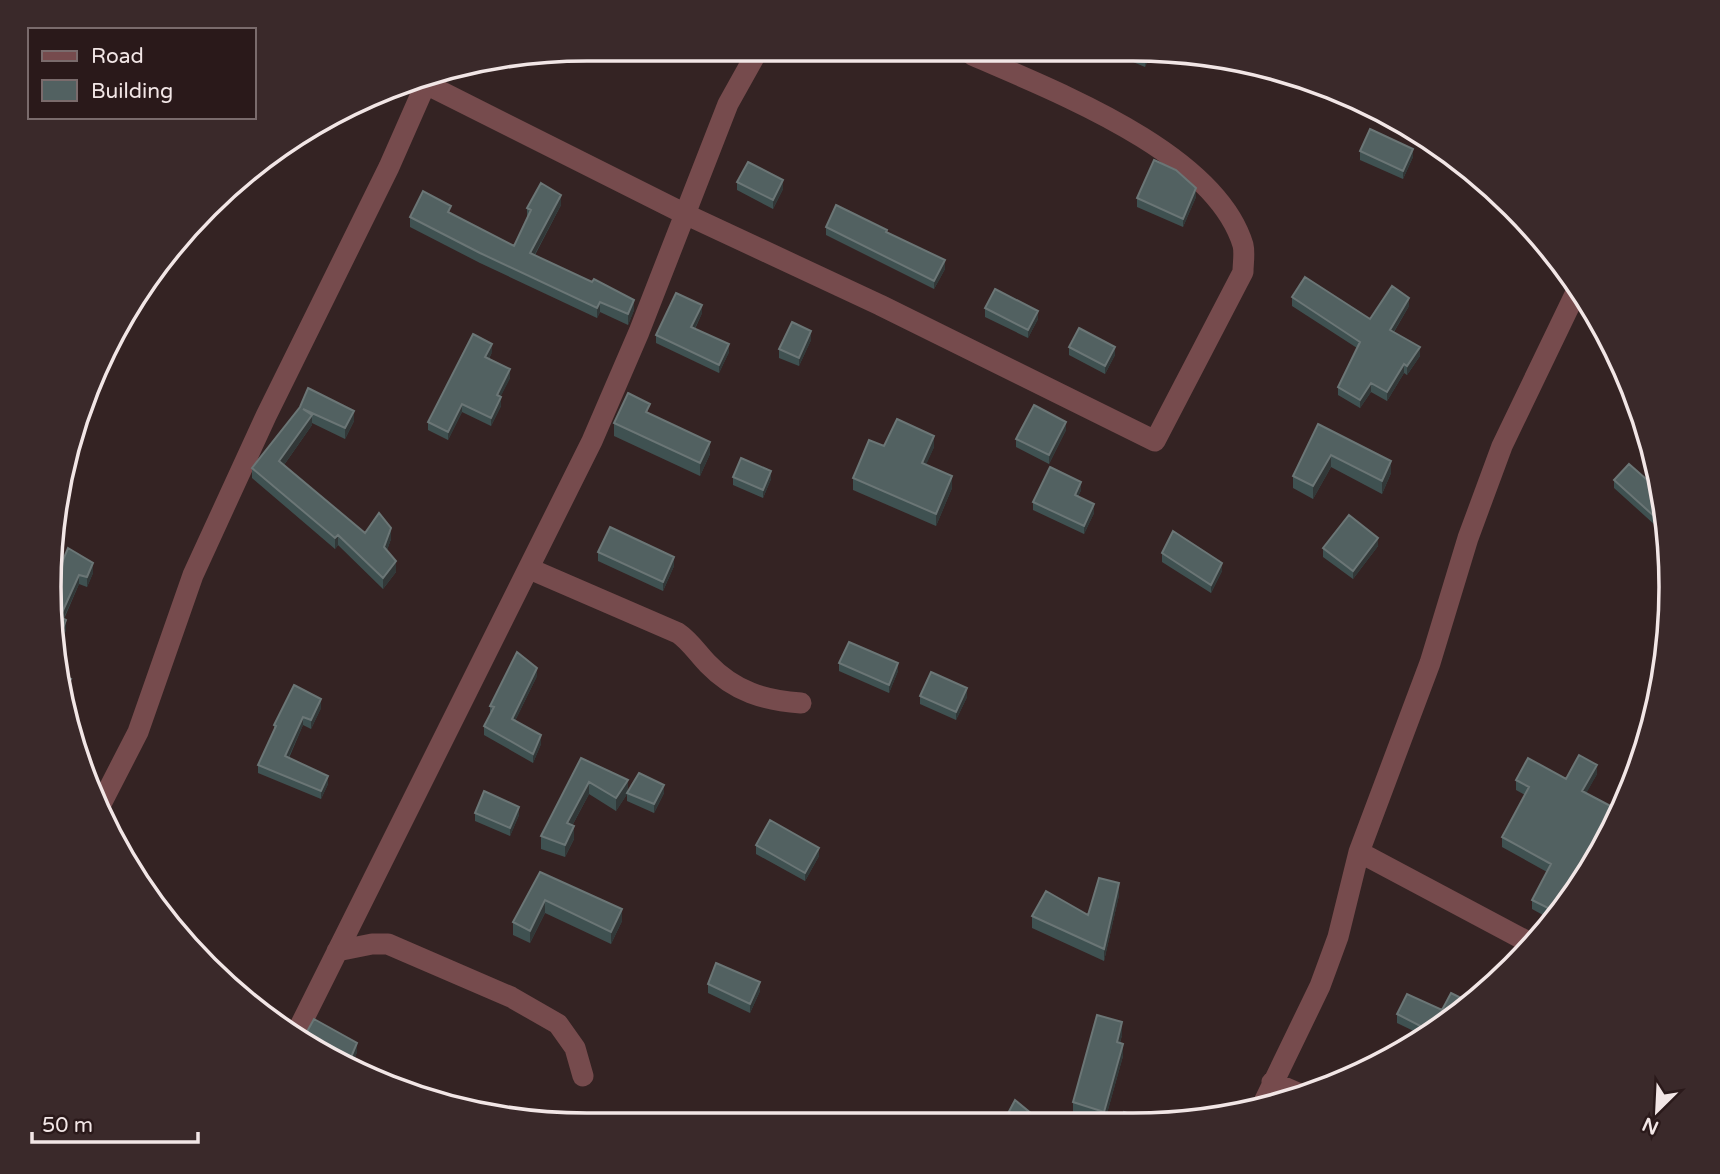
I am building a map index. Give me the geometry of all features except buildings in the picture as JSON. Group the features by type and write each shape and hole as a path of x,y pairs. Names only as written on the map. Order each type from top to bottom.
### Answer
{"street":[{"path":"300,1027 592,441 728,104 752,61"},
{"path":"430,85 685,214 880,304 1155,441 1243,272 1244,248 1234,224 1192,174 1156,146 1093,110 985,61"},
{"path":"105,798 138,732 193,575 266,416 389,167 417,90"},
{"path":"1266,1096 1320,986 1338,937 1359,852 1430,663 1468,538 1502,446 1573,299"},
{"path":"530,569 678,633 729,682 753,695 770,700 801,703"},
{"path":"1359,852 1523,939"},
{"path":"337,951 372,944 388,944 511,997 558,1024 575,1048 583,1076"},
{"path":"1272,1082 1288,1089"}]}
